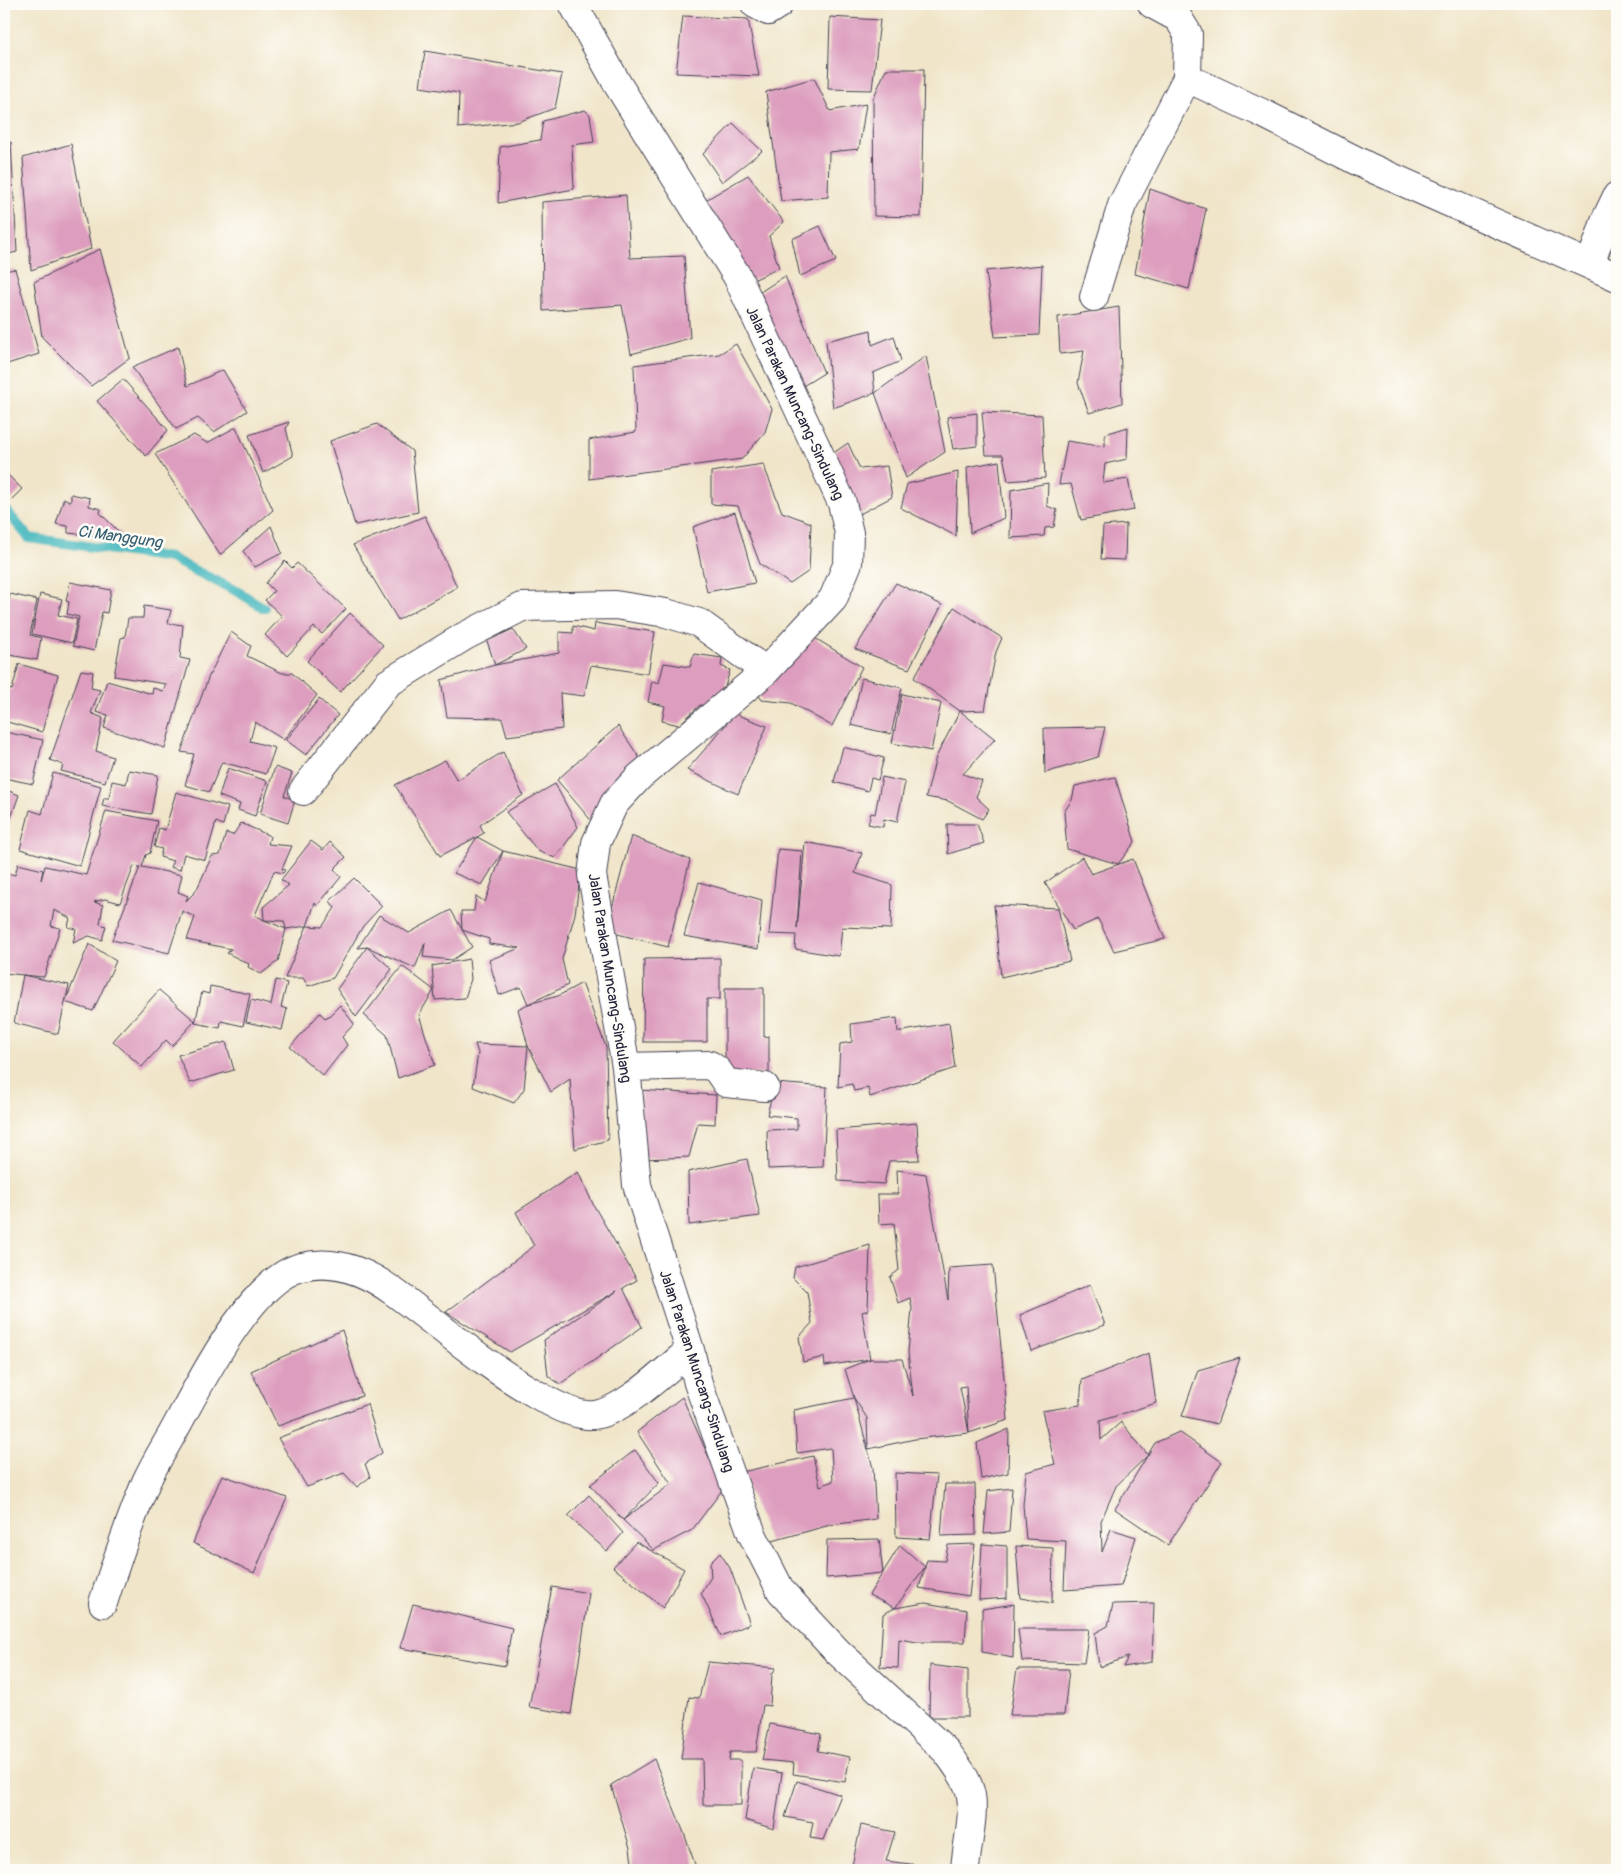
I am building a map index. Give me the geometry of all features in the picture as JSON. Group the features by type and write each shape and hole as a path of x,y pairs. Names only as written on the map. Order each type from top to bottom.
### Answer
{"street":[{"name":"Jalan Parakan Muncang-Sindulang","path":"573,4 618,85 737,276 842,503 848,533 848,563 833,598 766,671 639,777 614,804 596,843 592,875 626,1066 637,1185 690,1350 698,1383 752,1534 781,1591 837,1651 946,1751 967,1782 971,1793 972,1808 965,1870"},
{"path":"755,4 768,11 779,4"},
{"path":"1094,297 1122,205 1187,78 1188,34 1178,18 1152,4"},
{"path":"1187,78 1262,113 1368,167 1617,277"},
{"path":"1590,265 1617,196"},
{"path":"304,791 388,683 465,636 522,607 614,605 666,613 699,623 766,671"},
{"path":"626,1066 710,1065 718,1071 726,1083 765,1087"},
{"path":"103,1602 147,1480 212,1361 251,1305 276,1280 300,1267 324,1265 349,1268 373,1278 466,1348 523,1387 558,1407 588,1416 614,1408 640,1392 690,1350"}],"building":[{"path":"683,16 748,19 759,76 676,73"},
{"path":"830,17 880,20 872,90 828,89"},
{"path":"425,51 562,74 555,108 518,122 458,128 459,93 420,87"},
{"path":"886,69 924,69 921,217 874,216 873,99"},
{"path":"814,78 830,111 866,104 859,149 829,152 828,197 781,201 766,92"},
{"path":"585,110 590,115 594,142 572,145 574,189 498,203 500,147 540,140 543,121"},
{"path":"733,123 762,151 722,182 703,154"},
{"path":"11,142 17,252 4,255 4,144"},
{"path":"71,144 91,249 31,270 23,158"},
{"path":"748,175 784,222 769,236 779,268 749,282 704,201"},
{"path":"1150,189 1206,209 1189,289 1135,274"},
{"path":"626,195 630,258 684,256 690,338 631,354 622,305 543,311 542,202"},
{"path":"820,226 836,261 800,276 792,239"},
{"path":"100,249 130,358 91,386 42,337 34,282"},
{"path":"1042,265 1039,335 995,337 986,271"},
{"path":"15,269 39,354 4,365 4,271"},
{"path":"785,276 824,373 798,389 754,296"},
{"path":"1119,307 1122,403 1089,413 1078,383 1084,351 1060,354 1058,317"},
{"path":"871,330 872,345 894,336 901,361 873,373 875,393 833,408 826,341"},
{"path":"736,344 772,409 765,432 742,459 589,479 589,440 636,432 634,365 719,354"},
{"path":"178,347 187,386 223,370 247,411 214,432 198,418 176,429 132,367"},
{"path":"926,356 945,452 906,478 875,393"},
{"path":"123,379 168,430 146,456 97,401"},
{"path":"982,412 1042,415 1045,478 1008,481 1003,455 986,455"},
{"path":"977,413 977,446 953,449 947,417"},
{"path":"289,422 286,429 293,456 263,473 249,435"},
{"path":"377,424 412,451 418,512 355,525 330,441"},
{"path":"236,427 273,510 220,555 155,454 194,435 207,443"},
{"path":"1128,427 1127,459 1105,464 1103,483 1128,479 1134,510 1081,520 1071,484 1059,485 1067,441 1105,447 1105,434"},
{"path":"848,443 860,469 887,466 892,497 854,517 832,454"},
{"path":"999,461 1004,518 970,533 967,467"},
{"path":"763,464 782,512 811,523 809,571 790,584 760,564 738,506 711,504 711,472"},
{"path":"5,472 22,489 9,502 4,497"},
{"path":"958,472 956,536 901,508 907,484"},
{"path":"1048,483 1047,506 1057,510 1054,527 1045,528 1044,536 1010,538 1011,490"},
{"path":"71,494 90,498 89,506 101,509 100,513 121,534 120,538 68,533 68,526 56,524 64,498 71,502"},
{"path":"735,512 755,583 707,592 693,527"},
{"path":"425,516 457,587 398,620 353,545"},
{"path":"1126,524 1125,560 1101,559 1103,526"},
{"path":"271,526 282,553 255,567 243,551"},
{"path":"285,561 292,568 297,563 346,609 322,634 314,627 287,656 265,635 282,616 265,600 274,591 266,583"},
{"path":"70,582 111,590 107,613 102,612 94,651 73,646 79,617 67,614 69,602 66,601"},
{"path":"896,583 942,605 909,669 855,649"},
{"path":"10,594 37,600 30,635 41,638 37,660 4,654 4,626"},
{"path":"40,594 62,599 58,615 77,619 72,643 32,634"},
{"path":"144,606 171,610 168,623 183,625 180,658 190,660 165,748 104,728 108,715 96,712 107,681 152,694 153,688 163,691 166,684 114,676 121,638 125,637 128,618 143,618"},
{"path":"954,607 1002,638 996,652 985,710 960,711 914,678"},
{"path":"350,613 383,645 340,692 307,661"},
{"path":"595,623 655,632 648,674 591,665 584,696 560,693 562,729 507,736 502,718 447,717 441,680 495,665 559,653 559,632 573,633 573,626 594,631"},
{"path":"513,629 526,649 495,665 487,641"},
{"path":"231,632 251,646 247,656 282,673 292,673 317,695 284,740 255,722 250,741 275,748 266,774 222,762 209,792 185,785 194,754 181,752 209,676"},
{"path":"810,635 862,667 832,726 791,703 762,700 756,691"},
{"path":"694,654 722,658 721,666 730,670 719,707 700,705 679,725 662,721 665,706 648,702 652,681 659,683 664,663 690,667"},
{"path":"19,664 58,675 42,732 4,721 4,688 12,690"},
{"path":"81,670 93,672 91,688 100,690 91,713 103,718 96,751 113,757 105,782 61,771 63,765 50,760"},
{"path":"862,678 902,688 891,734 851,725"},
{"path":"902,694 941,703 931,751 892,743"},
{"path":"319,699 338,715 306,755 286,740"},
{"path":"960,711 995,739 963,774 982,781 976,797 989,809 982,819 948,801 926,797 936,757"},
{"path":"735,714 767,726 738,794 687,770"},
{"path":"618,726 643,763 594,824 557,780"},
{"path":"1105,727 1098,757 1045,773 1044,728"},
{"path":"5,732 43,740 33,784 4,778"},
{"path":"843,747 884,758 878,780 871,778 868,791 834,782"},
{"path":"503,752 523,795 480,825 484,833 440,856 395,785 445,760 457,780"},
{"path":"275,767 292,773 284,796 295,800 288,823 260,814"},
{"path":"228,768 267,781 255,816 238,810 240,804 219,796"},
{"path":"129,770 158,775 151,814 102,806 104,798 109,798 112,781 126,784"},
{"path":"53,773 101,786 80,866 20,849 30,810 42,814"},
{"path":"882,777 905,782 897,822 884,819 883,827 868,824 871,813 875,814"},
{"path":"1115,777 1135,842 1118,864 1067,849 1064,812 1072,800 1075,786"},
{"path":"555,784 578,827 555,858 538,851 506,812"},
{"path":"4,789 19,795 4,837"},
{"path":"176,792 228,807 223,825 216,822 205,860 184,854 180,870 170,867 173,861 160,857 162,849 154,847 159,828 165,830"},
{"path":"106,811 157,821 150,853 146,855 142,867 182,875 178,892 188,896 186,901 196,891 212,856 220,855 226,833 233,835 241,823 270,836 268,844 292,846 282,869 285,870 283,873 274,871 255,915 286,929 278,961 261,974 248,967 249,964 227,953 231,949 187,940 195,917 182,911 169,953 112,940 140,867 134,866 120,903 105,899 94,902 103,905 100,924 106,926 102,940 89,936 73,943 76,929 68,927 70,918 54,910 51,926 60,928 44,977 4,973 4,872 15,875 18,864 43,870 41,880 45,866 86,875"},
{"path":"947,824 977,824 984,843 948,854"},
{"path":"631,836 690,860 668,947 606,931"},
{"path":"477,837 503,851 482,885 454,873"},
{"path":"311,841 323,850 330,842 346,857 334,869 341,877 317,906 315,903 307,926 286,929 284,921 264,920 263,907 289,885 281,880"},
{"path":"805,842 862,853 855,873 892,885 891,929 842,927 839,956 795,949 796,935 769,934 778,849 802,851 797,929"},
{"path":"503,851 581,870 575,914 562,959 568,985 528,1004 521,987 499,995 489,960 520,948 489,944 489,939 462,930 461,911 474,911 476,896 485,902"},
{"path":"1082,857 1091,874 1133,859 1165,939 1114,951 1098,919 1073,930 1045,883"},
{"path":"354,878 382,906 363,926 333,978 308,986 303,978 285,978 307,926 322,927 335,908 330,901"},
{"path":"699,882 762,900 758,949 684,936"},
{"path":"994,905 1058,908 1070,961 1001,977"},
{"path":"451,910 472,947 452,960 423,957 425,943 415,968 367,947 358,948 379,915 409,933"},
{"path":"89,944 116,961 93,1011 65,1002"},
{"path":"367,947 392,969 356,1017 337,989"},
{"path":"720,958 720,999 707,999 707,1042 643,1042 644,959"},
{"path":"469,959 471,979 465,998 435,1000 432,966"},
{"path":"402,966 434,990 419,1015 435,1065 398,1078 387,1035 364,1015"},
{"path":"23,975 69,985 58,1034 14,1023"},
{"path":"276,980 287,983 281,1007 287,1009 282,1030 246,1022 251,1000 271,1005"},
{"path":"582,983 606,1047 608,1140 575,1149 570,1079 551,1092 528,1046 518,1009 528,1004 558,996"},
{"path":"210,986 250,994 243,1026 221,1021 220,1028 195,1023 202,992 209,994"},
{"path":"725,988 764,988 764,1037 769,1036 769,1074 725,1074"},
{"path":"159,990 195,1021 172,1046 166,1040 142,1067 113,1041"},
{"path":"340,1005 354,1024 342,1037 347,1045 323,1076 290,1047 320,1013 326,1019"},
{"path":"897,1018 898,1032 949,1023 955,1068 870,1097 868,1088 854,1091 852,1084 838,1087 840,1044 852,1042 851,1024"},
{"path":"226,1042 234,1070 190,1083 178,1055"},
{"path":"475,1044 528,1046 524,1089 514,1103 473,1087 478,1053"},
{"path":"775,1083 827,1087 823,1167 768,1169 767,1130 797,1129 797,1118 767,1115"},
{"path":"640,1090 716,1095 715,1124 698,1123 689,1157 643,1159"},
{"path":"917,1123 919,1160 889,1161 884,1184 838,1181 836,1130"},
{"path":"747,1159 760,1216 689,1225 688,1172"},
{"path":"897,1170 926,1174 948,1300 949,1268 993,1265 1008,1420 969,1433 915,1439 868,1449 867,1418 854,1398 845,1369 870,1359 902,1359 913,1396 908,1352 912,1308 910,1298 898,1303 890,1277 899,1270 894,1223 879,1224 878,1194 898,1194","holes":["966,1386 969,1433 960,1387"]},
{"path":"578,1172 594,1206 637,1280 623,1288 642,1327 560,1384 548,1376 544,1340 617,1291 510,1352 446,1312 534,1246 516,1212"},
{"path":"870,1245 868,1310 862,1312 870,1359 825,1366 824,1357 803,1362 799,1337 812,1323 807,1292 793,1278 795,1267"},
{"path":"1090,1285 1105,1325 1031,1351 1020,1315"},
{"path":"342,1330 362,1396 278,1426 251,1371"},
{"path":"1149,1353 1156,1403 1100,1421 1101,1440 1121,1422 1148,1455 1116,1486 1101,1521 1102,1552 1111,1529 1136,1537 1121,1586 1064,1590 1066,1541 1026,1539 1023,1505 1026,1472 1055,1464 1042,1411 1080,1405 1082,1380"},
{"path":"1240,1358 1217,1424 1182,1416 1198,1370"},
{"path":"682,1397 723,1489 692,1530 654,1550 623,1520 671,1484 637,1432"},
{"path":"854,1398 873,1468 876,1519 830,1525 769,1542 742,1472 813,1456 820,1486 833,1481 831,1448 797,1453 794,1410"},
{"path":"367,1404 382,1453 365,1464 370,1477 357,1487 344,1473 307,1487 278,1438"},
{"path":"1009,1429 1008,1473 981,1479 977,1443"},
{"path":"1179,1432 1222,1462 1168,1545 1115,1509 1155,1443"},
{"path":"635,1450 659,1483 623,1520 590,1485"},
{"path":"895,1473 937,1475 930,1539 896,1537"},
{"path":"222,1475 287,1498 254,1573 193,1543"},
{"path":"945,1484 975,1484 976,1535 941,1536"},
{"path":"1012,1488 1009,1532 984,1534 988,1491"},
{"path":"589,1495 623,1533 607,1551 568,1516"},
{"path":"879,1539 883,1573 826,1578 827,1540"},
{"path":"636,1542 684,1569 663,1608 613,1567"},
{"path":"975,1544 969,1596 919,1588 927,1560 945,1561 948,1545"},
{"path":"982,1544 1007,1546 1007,1598 979,1600"},
{"path":"900,1545 925,1567 895,1608 869,1595"},
{"path":"1016,1546 1053,1548 1052,1603 1020,1598"},
{"path":"720,1553 730,1568 750,1624 721,1636 701,1593 711,1577 710,1563"},
{"path":"552,1587 589,1593 571,1714 529,1707"},
{"path":"925,1603 967,1610 965,1642 917,1642 899,1639 898,1668 880,1667 883,1614 895,1608"},
{"path":"1154,1603 1152,1662 1123,1667 1128,1657 1099,1667 1095,1633 1108,1626 1113,1604"},
{"path":"413,1604 512,1628 505,1666 400,1648"},
{"path":"1014,1604 1013,1658 982,1652 982,1609"},
{"path":"1018,1629 1089,1629 1084,1663 1022,1661"},
{"path":"708,1662 776,1668 772,1674 770,1706 763,1705 756,1752 730,1752 729,1760 741,1760 741,1805 703,1805 702,1759 681,1759 689,1697 699,1698"},
{"path":"930,1665 968,1670 968,1717 929,1717"},
{"path":"1017,1669 1069,1669 1064,1715 1010,1715"},
{"path":"770,1724 821,1734 818,1751 850,1757 845,1782 793,1774 794,1763 762,1760"},
{"path":"654,1759 697,1870 633,1870 630,1848 611,1785"},
{"path":"753,1768 782,1773 774,1829 745,1820"},
{"path":"797,1781 841,1795 823,1840 810,1838 813,1822 785,1817"},
{"path":"861,1825 895,1832 886,1861 943,1868 943,1870 851,1870"}],"waterway":[{"name":"Ci Manggung","path":"4,508 29,538 170,558 240,593 264,608"}]}
